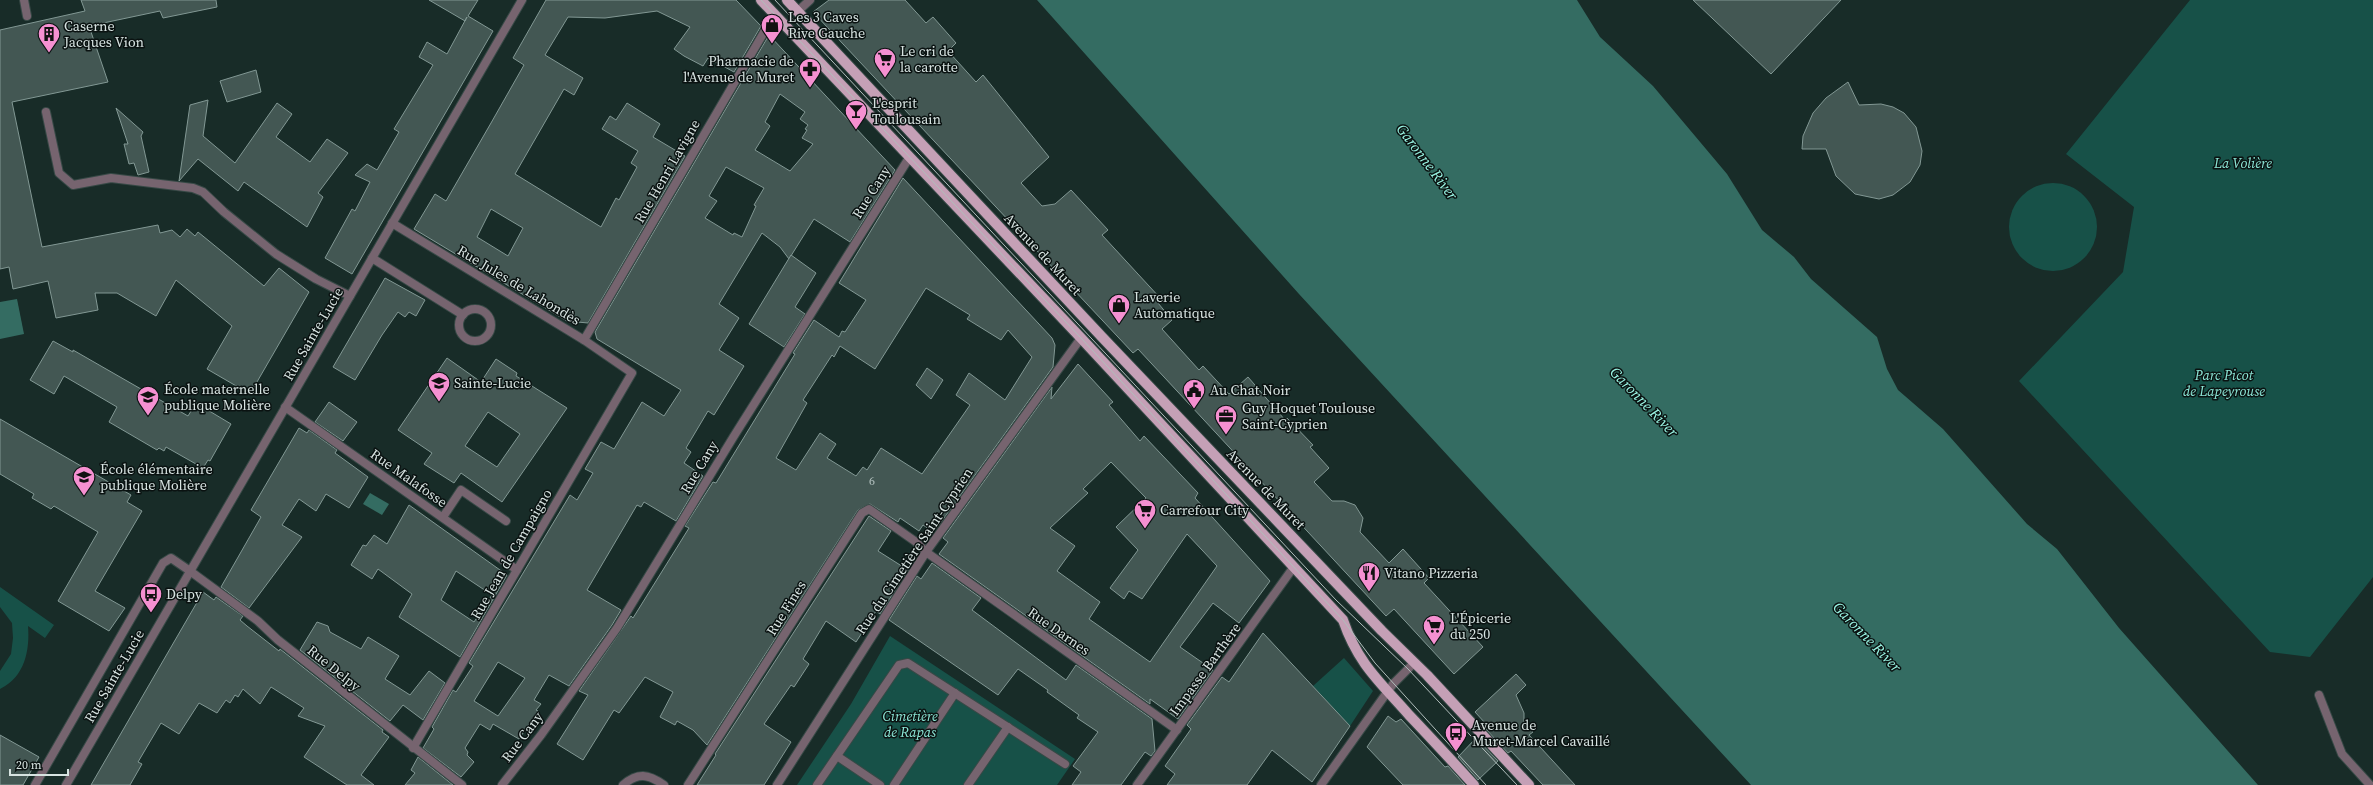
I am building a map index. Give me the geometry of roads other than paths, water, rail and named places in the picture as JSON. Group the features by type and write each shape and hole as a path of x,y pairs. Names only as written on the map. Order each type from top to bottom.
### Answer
{"main road":[{"path":"760,0 1081,338 1293,568 1343,620 1350,641 1359,656 1387,693 1474,785"},
{"name":"Avenue de Muret","path":"787,0 1102,338 1529,785"}],"street":[{"path":"24,0 27,16"},
{"name":"Rue Sainte-Lucie","path":"66,785 522,0"},
{"path":"798,11 810,0"},
{"name":"Rue Henri Lavigne","path":"584,340 774,15"},
{"path":"46,112 59,173 73,184 111,178 175,185 203,192 224,212 276,254 316,279 350,296"},
{"name":"Rue Cany","path":"502,785 541,735 617,628 734,436 909,158"},
{"name":"Rue Jules de Lahondès","path":"392,223 584,340 632,372"},
{"path":"372,258 463,315"},
{"path":"474,309 485,312 491,321 491,327 487,336 473,341 464,336 459,327 463,315 474,309"},
{"name":"Rue du Cimetière Saint-Cyprien","path":"777,785 926,552 1081,338"},
{"name":"Rue Jean de Campaigno","path":"413,748 632,372"},
{"name":"Rue Malafosse","path":"285,408 517,570"},
{"path":"443,517 461,490 506,521"},
{"name":"Rue Fines","path":"688,785 862,513 870,509 916,542 926,552"},
{"name":"Rue Darnes","path":"926,552 1176,730"},
{"name":"Rue Delpy","path":"36,785 163,563 171,558 258,621 278,640 413,748 462,785"},
{"name":"Impasse Barthère","path":"1137,785 1293,568"},
{"path":"817,785 899,665 908,663 1065,764"},
{"path":"1321,785 1387,693 1414,663"},
{"path":"894,785 955,694"},
{"path":"2319,695 2342,754 2370,785"},
{"path":"968,785 1008,727"},
{"path":"837,756 880,785"},
{"path":"622,785 630,778 642,774 653,777 664,785"}],"water":[{"name":"Garonne River","path":"1037,0 1577,0 1600,37 1653,86 1727,174 1762,230 1794,257 1811,279 1877,337 1887,369 1898,390 1943,429 2027,524 2057,549 2119,628 2258,785 1751,785 1299,294"},
{"path":"17,299 24,334 0,339 0,302"},
{"path":"370,493 389,504 382,515 363,504"}],"tram line":[{"path":"761,0 1081,338 1343,620 1375,663 1486,785"},
{"path":"775,0 1336,600 1408,669 1517,785"}],"place":[{"name":"Les 3 Caves Rive Gauche","path":"772,44"},
{"name":"Caserne Jacques Vion","path":"49,54"},
{"name":"Le cri de la carotte","path":"885,78"},
{"name":"Pharmacie de l'Avenue de Muret","path":"810,88"},
{"name":"L'esprit Toulousain","path":"856,130"},
{"name":"Laverie Automatique","path":"1119,324"},
{"name":"Sainte-Lucie","path":"439,402"},
{"name":"Au Chat Noir","path":"1194,410"},
{"name":"École maternelle publique Molière","path":"148,416"},
{"name":"Guy Hoquet Toulouse Saint-Cyprien","path":"1226,436"},
{"name":"École élémentaire publique Molière","path":"84,496"},
{"name":"Carrefour City","path":"1145,530"},
{"name":"Vitano Pizzeria","path":"1369,592"},
{"name":"Delpy","path":"151,614"},
{"name":"L'Épicerie du 250","path":"1434,646"},
{"name":"Avenue de Muret-Marcel Cavaillé","path":"1456,752"}],"park label":[{"name":"La Volière","path":"2243,163"},
{"name":"Parc Picot de Lapeyrouse","path":"2224,384"},
{"name":"Cimetière de Rapas","path":"910,724"}]}
